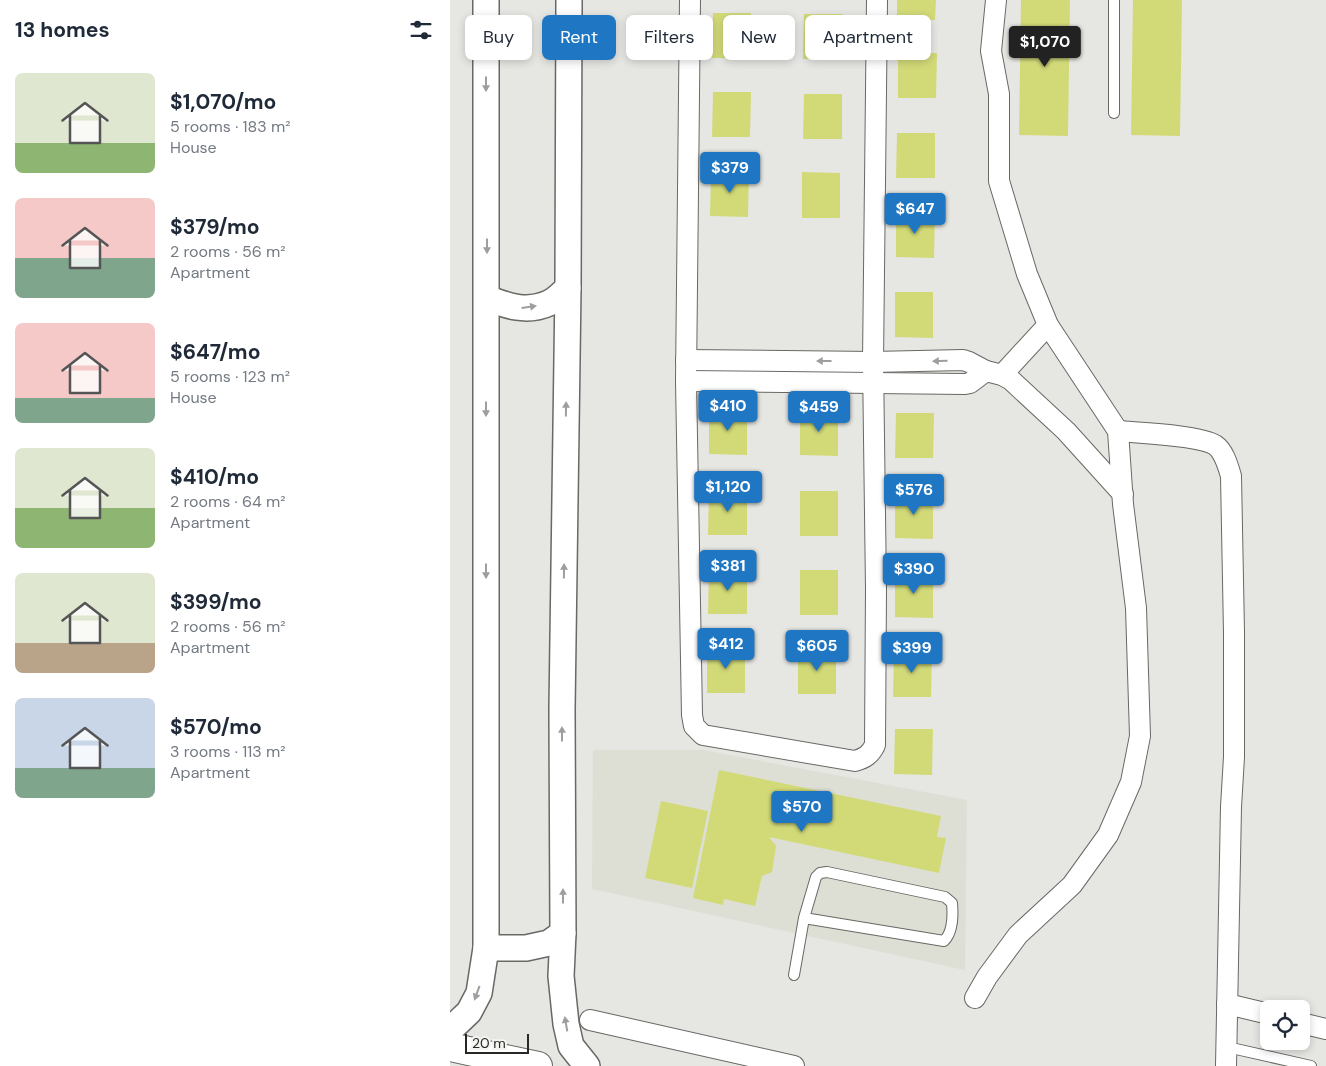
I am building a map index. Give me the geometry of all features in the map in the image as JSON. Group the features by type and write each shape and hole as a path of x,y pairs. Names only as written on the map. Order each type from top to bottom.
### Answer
{"highway":[{"path":"450,1047 538,1066"}],"street":[{"path":"450,1030 469,1012 479,993 486,948 486,0"},
{"path":"569,0 568,288 562,710 563,933 561,976 566,1024 571,1046 587,1066"},
{"path":"690,0 686,382 692,715 694,726 703,735 855,761 865,758 872,752 875,745 876,589 873,362 876,0"},
{"path":"975,998 1018,935 1072,885 1108,835 1131,782 1140,736 1136,608 1118,431 1048,325 1028,274 999,181 999,94 991,51 996,0"},
{"path":"487,298 525,309 549,303 568,288"},
{"path":"686,382 965,384 994,373 1048,325"},
{"path":"686,360 873,362 963,360 1011,380 1066,431 1123,494"},
{"path":"1118,431 1202,440 1216,445 1226,459 1231,476 1234,757 1226,1057"},
{"path":"486,948 526,948 549,943 563,933"},
{"path":"1226,1004 1260,1012"},
{"path":"590,1020 794,1066"},
{"path":"1310,1025 1326,1029"}],"lane":[{"path":"1114,0 1114,113"},
{"path":"794,975 804,918 816,877 820,873 827,872 945,897 952,903 953,913 948,937 944,941 804,918"},
{"path":"1226,1057 1311,1066"}],"shaded area":[{"path":"593,750 703,750 967,800 965,970 592,889"}],"building":[{"path":"897,0 936,0 935,20 931,20 931,15 897,15"},
{"path":"1021,0 1070,0 1068,136 1019,135"},
{"path":"1133,0 1182,0 1180,136 1131,135"},
{"path":"713,13 751,13 751,15 723,15 723,58 713,58"},
{"path":"804,14 842,14 805,15 805,59 803,59"},
{"path":"931,53 937,53 936,98 898,98 898,60 931,60"},
{"path":"713,92 751,92 750,137 712,137"},
{"path":"804,94 842,94 842,139 803,139"},
{"path":"897,133 935,133 935,178 896,178"},
{"path":"711,171 749,171 748,217 710,216"},
{"path":"802,172 840,173 840,218 802,218"},
{"path":"896,212 935,212 934,258 896,257"},
{"path":"895,292 933,292 933,338 895,337"},
{"path":"709,409 747,409 747,455 709,454"},
{"path":"800,410 838,410 838,456 800,455"},
{"path":"896,413 934,413 933,458 895,458"},
{"path":"709,490 747,490 747,535 708,535"},
{"path":"800,491 838,491 838,536 800,536"},
{"path":"895,493 933,493 933,539 895,538"},
{"path":"709,569 747,569 747,614 708,614"},
{"path":"800,570 838,570 838,615 800,615"},
{"path":"895,572 933,573 933,618 895,617"},
{"path":"707,648 745,648 745,693 707,693"},
{"path":"798,649 836,649 836,694 798,694"},
{"path":"894,651 932,652 931,697 893,697"},
{"path":"895,729 933,729 932,775 894,774"},
{"path":"719,770 941,816 937,837 946,838 939,873 769,837 776,846 772,872 762,876 755,906 724,899 723,905 693,898"},
{"path":"661,801 708,811 692,888 645,878"}]}
